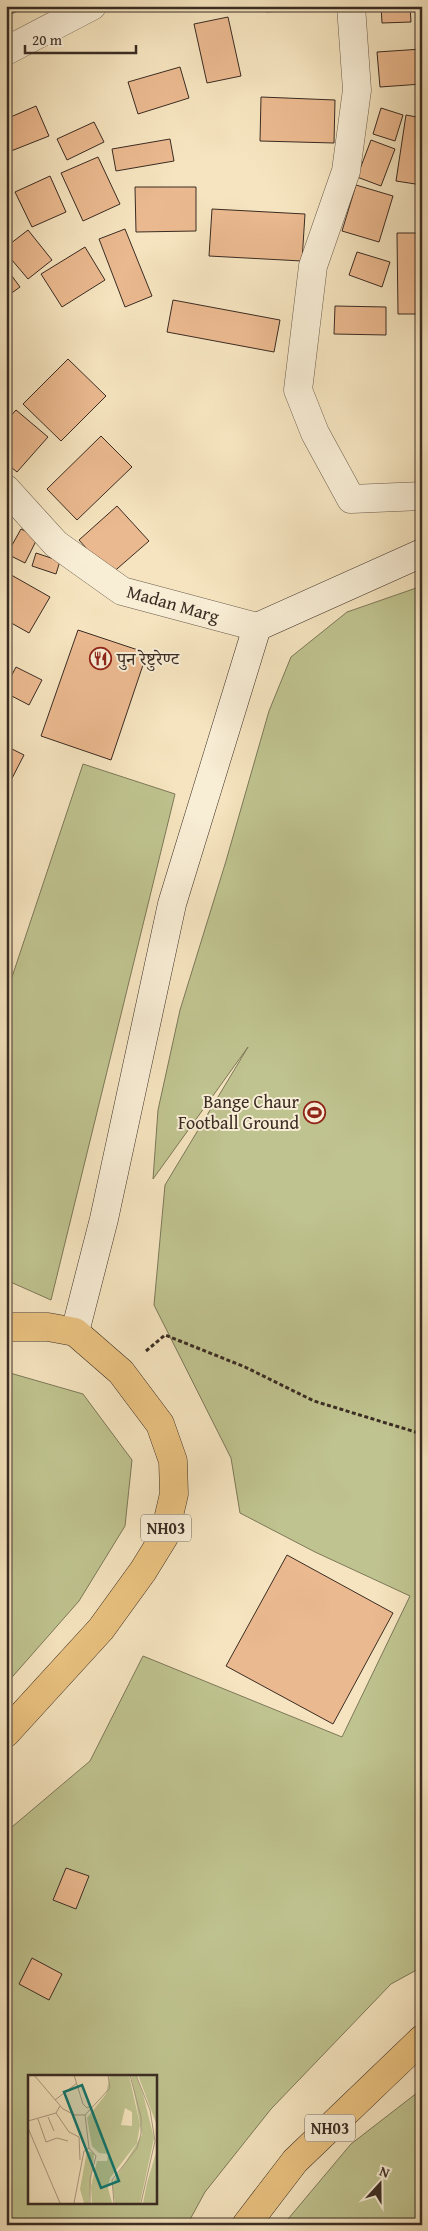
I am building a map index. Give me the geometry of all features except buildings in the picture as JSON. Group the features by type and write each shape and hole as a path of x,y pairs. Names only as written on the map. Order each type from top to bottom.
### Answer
{"main road":[{"path":"6,1327 48,1327 75,1332"},
{"name":"NH03","path":"6,1733 101,1629 143,1571 164,1537 174,1494 173,1461 160,1424 121,1372 75,1332"},
{"name":"NH03","path":"246,2225 295,2161 422,2039"}],"street":[{"path":"6,51 92,6"},
{"path":"351,6 357,90 346,170 313,266 298,390 315,433 351,499 422,496"},
{"name":"Madan Marg","path":"6,489 56,544 122,591 257,627"},
{"path":"75,1332 104,1218 172,904 257,627 422,553"}],"path":[{"path":"121,1372 165,1335 245,1367 314,1401 422,1434"}],"green space":[{"path":"422,586 422,1967 391,1984 271,2109 205,2192 187,2225 6,2225 6,1832 90,1761 143,1656 342,1737 410,1596 315,1552 240,1513 231,1458 154,1305 165,1185 248,1047 153,1179 158,1110 180,1010 226,861 269,711 291,657 347,612"},
{"path":"83,764 175,794 51,1300 6,1280 6,995"},
{"path":"10,1373 83,1394 132,1460 125,1526 79,1601 6,1684 6,1376"},
{"path":"422,2089 422,2225 283,2225 351,2144"}],"place":[{"name":"पुन रेष्टुरेण्ट","path":"101,659"},
{"name":"Bange Chaur Football Ground","path":"315,1112"}]}
